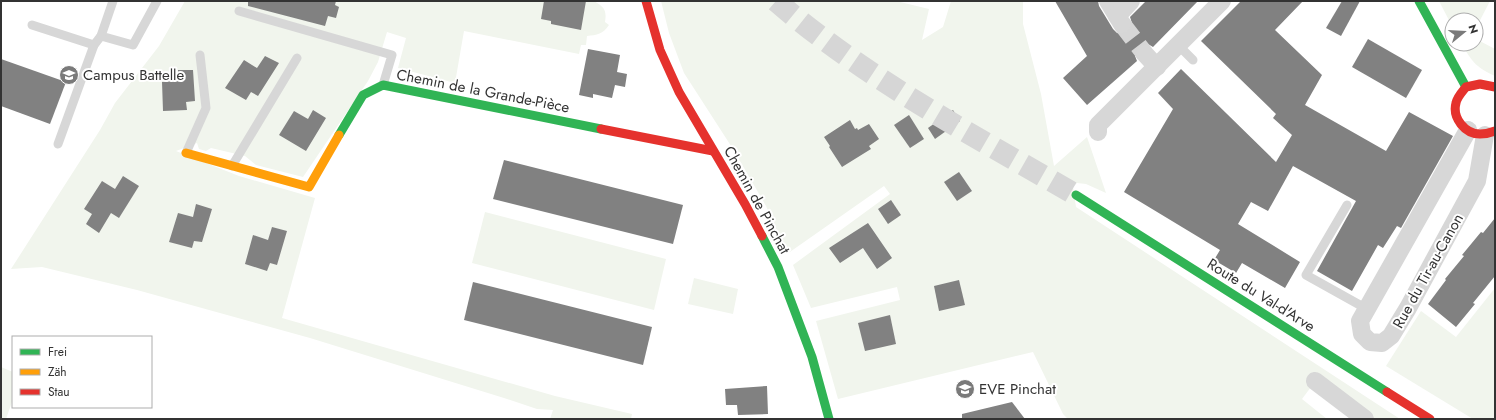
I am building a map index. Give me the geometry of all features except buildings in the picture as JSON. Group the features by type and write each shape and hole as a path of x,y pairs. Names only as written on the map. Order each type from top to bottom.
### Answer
{"street":[{"name":"Chemin de Pinchat","path":"646,1 660,50 679,92 745,204 778,267 812,357 829,419"},
{"path":"1116,14 1131,1"},
{"path":"1098,132 1098,125 1151,61 1178,45 1222,1"},
{"path":"1419,1 1466,87"},
{"path":"1482,132 1462,126 1457,118 1456,109 1458,98 1466,87 1481,83 1495,87"},
{"name":"Chemin de la Grande-Pièce","path":"186,153 309,187 363,95 383,85 713,151"},
{"name":"Rue du Tir-au-Canon","path":"1482,132 1477,181 1408,308 1391,336 1382,343 1370,342 1362,334 1360,321 1482,132"},
{"name":"Route du Val-d'Arve","path":"1076,195 1430,419"},
{"path":"1315,381 1365,419"}],"lane":[{"path":"58,144 94,45 101,36 113,1"},
{"path":"101,36 133,45 157,1"},
{"path":"239,11 392,54 383,85"},
{"path":"32,25 94,45"},
{"path":"1178,45 1193,60"},
{"path":"186,153 206,108 200,55"},
{"path":"232,166 298,58"},
{"path":"1347,205 1306,275 1367,309"}],"shaded area":[{"path":"185,1 594,1 600,5 606,14 605,22 609,25 600,34 587,36 586,45 581,45 579,54 464,31 455,83 398,68 406,38 387,32 378,62 368,81 303,177 256,165 245,156 211,148 206,151 199,149 197,143 176,151 239,176 315,198 282,318 555,396 632,414 631,419 550,419 553,410 537,409 310,338 137,290 42,267 11,269 100,130 115,103 159,46"},
{"path":"661,1 778,1 791,5 793,1 896,1 929,9 922,40 943,27 951,1 1023,1 1023,24 1041,94 1054,166 1087,137 1106,193 1086,184 1077,183 1073,187 1076,207 1400,419 1375,419 1353,402 1317,379 1302,399 1327,419 1068,419 1063,414 1033,352 838,399 816,321 900,300 897,287 811,308 793,265 890,194 884,186 787,254 766,206 733,149 684,73 669,33"},
{"path":"1439,1 1490,1 1484,13 1445,12"},
{"path":"1484,43 1495,49 1495,76 1479,67 1466,52 1484,52"},
{"path":"485,212 666,259 654,310 472,263"},
{"path":"694,278 738,289 733,314 688,304"},
{"path":"1495,288 1495,419 1473,419 1386,366 1421,311 1456,337"},
{"path":"1,367 12,372 12,402 6,419 1,419"}],"tunnel":[{"path":"776,1 846,56 883,81 921,105 1076,195"},
{"path":"1122,24 1145,54"}],"traffic: fast":[{"path":"1419,1 1466,87"},
{"path":"339,135 363,95 383,85 601,129"},
{"path":"1076,195 1387,392"},
{"path":"762,236 778,267 812,357 829,419"}],"traffic: slow":[{"path":"186,153 309,187 339,135"}],"traffic: jam":[{"path":"646,1 660,50 679,92 745,204 762,236"},
{"path":"1495,87 1480,84 1466,87 1457,99 1455,109 1461,124 1469,131 1480,134 1495,131"},
{"path":"601,129 713,151"},
{"path":"1387,392 1430,419"}],"place":[{"name":"Campus Battelle","path":"69,75"},
{"name":"EVE Pinchat","path":"965,389"}]}
